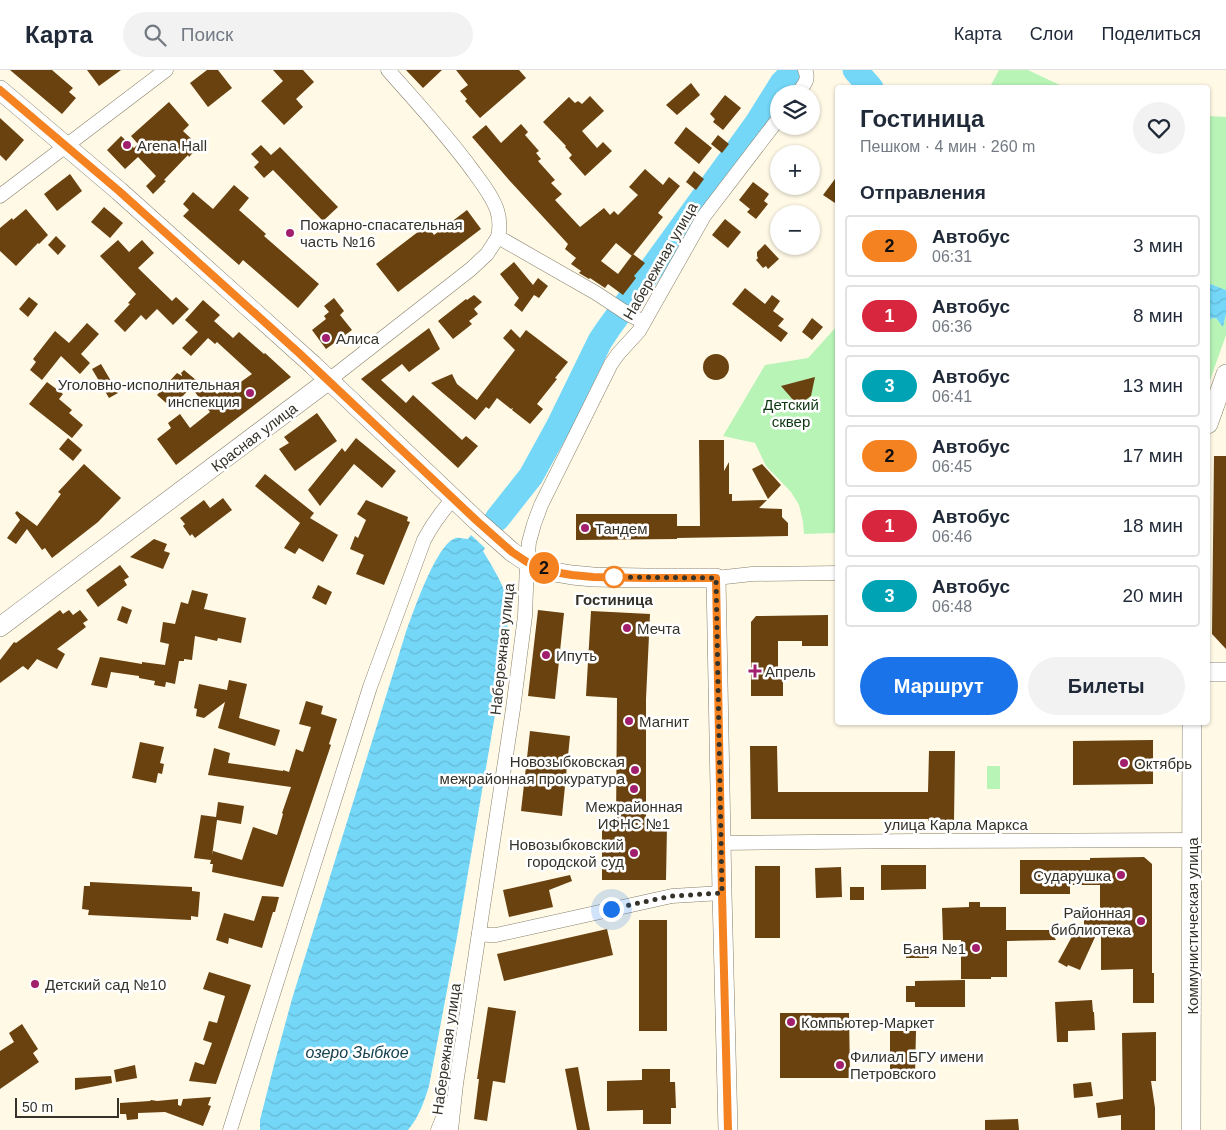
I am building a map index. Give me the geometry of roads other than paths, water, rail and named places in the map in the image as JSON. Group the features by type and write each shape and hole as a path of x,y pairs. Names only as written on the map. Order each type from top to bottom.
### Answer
{"main road":[{"path":"0,90 119,191 329,380 453,499 512,552 527,562 554,572 572,575 593,577 716,578 728,1130"},
{"path":"1210,418 1226,374"},
{"name":"Красная улица","path":"0,627 329,380"},
{"path":"1210,672 1226,672"},
{"name":"Коммунистическая улица","path":"1191,1130 1192,725"}],"street":[{"path":"0,196 166,70"},
{"path":"388,70 445,134 486,189 499,218 498,237 644,322"},
{"path":"804,85 807,75 805,70"},
{"name":"Набережная улица","path":"451,1130 456,1084 513,709 525,616 529,542 534,524 548,489 611,364 644,322 704,216 770,130"},
{"name":"Красная улица","path":"329,380 471,269 487,254 498,237"},
{"path":"230,1130 370,687 424,540 441,512 453,499"},
{"path":"716,578 752,574 835,573"},
{"name":"улица Карла Маркса","path":"721,843 925,840 1192,840"},
{"path":"479,934 496,935 672,896 722,893"},
{"path":"438,1130 456,1084"}],"water":[{"path":"1210,284 1226,290 1226,314 1223,327 1216,318 1210,319"},
{"name":"озеро Зыбкое","path":"471,535 485,548 483,551 505,593 508,611 507,633 502,674 457,937 429,1086 425,1098 418,1115 408,1130 260,1130 260,1120 292,999 405,635 426,581 441,553 448,543 456,538 468,539"}],"waterway":[{"path":"497,519 531,476 559,425 600,341 757,123 782,83 795,70"},
{"path":"855,70 868,85"}],"place":[{"name":"Arena Hall","path":"127,145"},
{"name":"Пожарно-спасательная часть №16","path":"290,233"},
{"name":"Алиса","path":"326,338"},
{"name":"Уголовно-исполнительная инспекция","path":"250,393"},
{"name":"Тандем","path":"585,528"},
{"name":"Гостиница","path":"614,577"},
{"name":"Мечта","path":"627,628"},
{"name":"Ипуть","path":"546,655"},
{"name":"Апрель","path":"755,671"},
{"name":"Магнит","path":"629,721"},
{"name":"Октябрь","path":"1124,763"},
{"name":"Новозыбковская межрайонная прокуратура","path":"635,770"},
{"name":"Межрайонная ИФНС №1","path":"634,789"},
{"name":"Новозыбковский городской суд","path":"634,853"},
{"name":"Сударушка","path":"1121,875"},
{"name":"Районная библиотека","path":"1141,921"},
{"name":"Баня №1","path":"976,948"},
{"name":"Детский сад №10","path":"35,984"},
{"name":"Компьютер-Маркет","path":"791,1022"},
{"name":"Филиал БГУ имени Петровского","path":"840,1065"}],"park label":[{"name":"Детский сквер","path":"791,412"}]}
